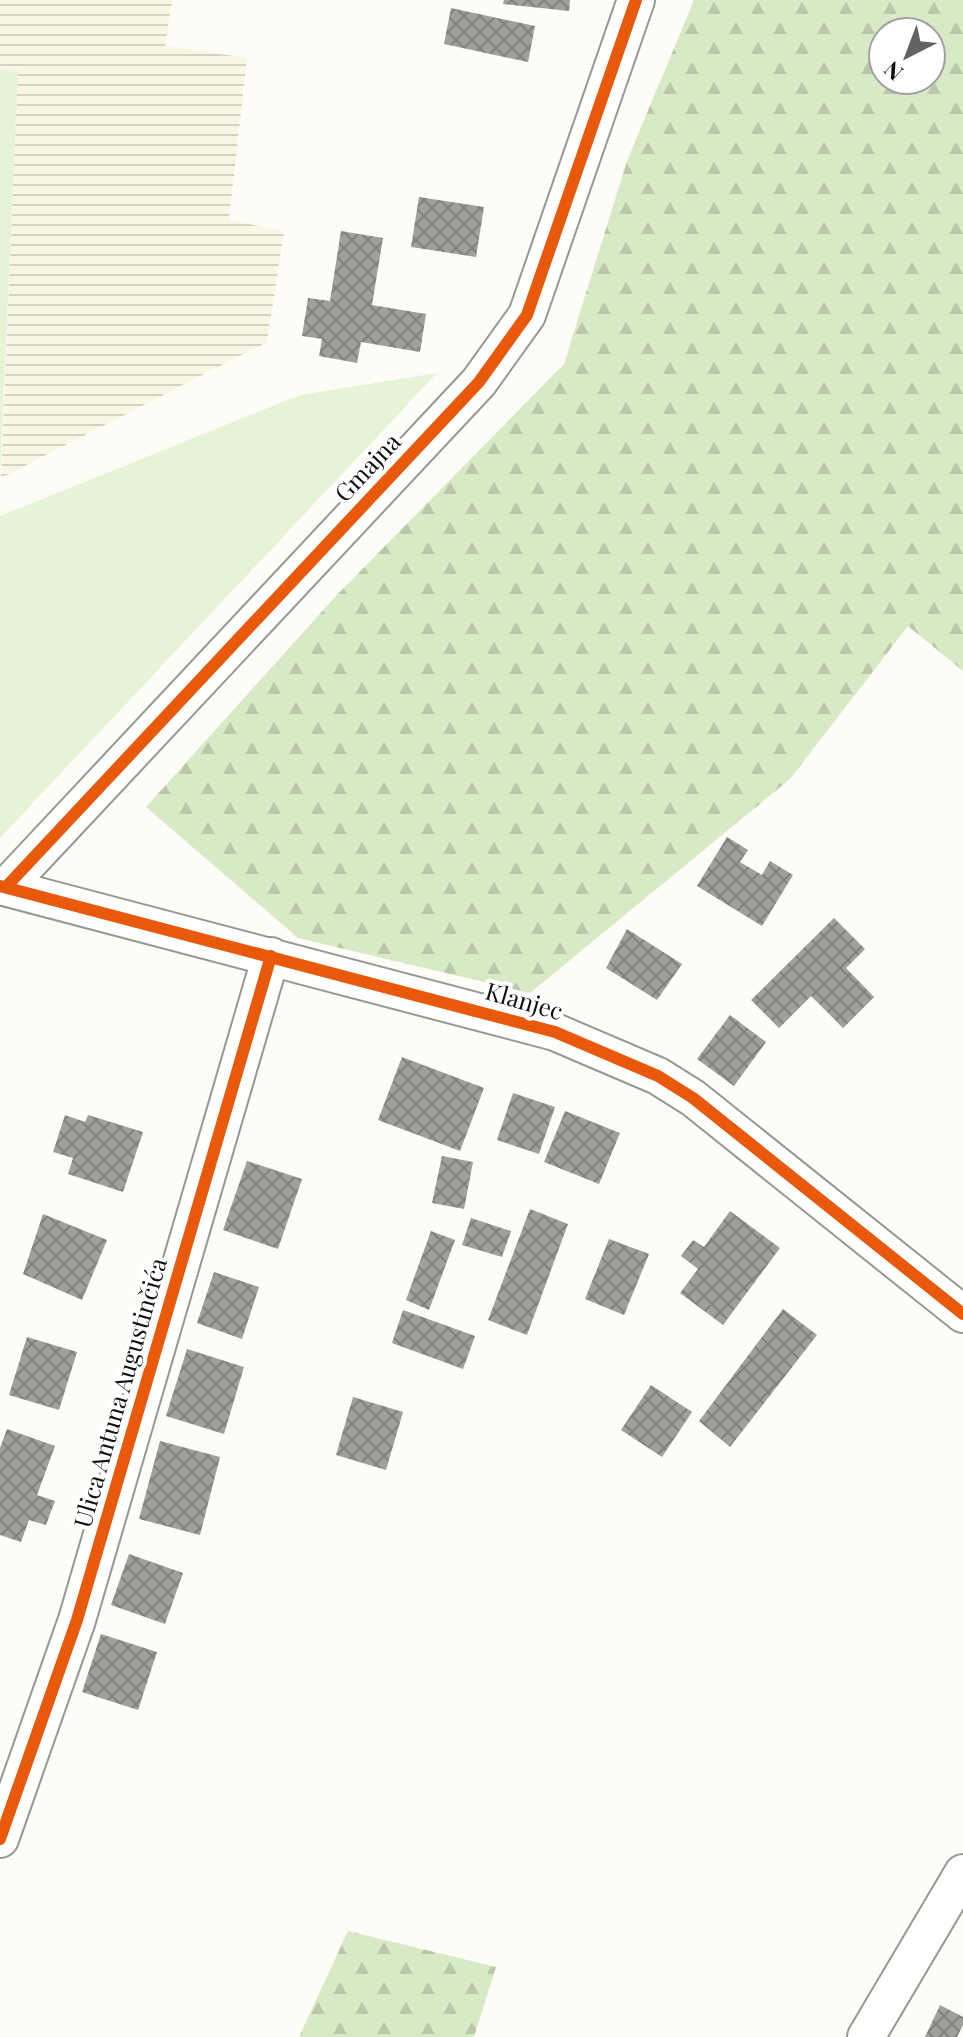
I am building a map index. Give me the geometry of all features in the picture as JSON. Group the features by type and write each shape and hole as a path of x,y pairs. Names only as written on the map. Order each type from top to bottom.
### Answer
{"street":[{"name":"Gmajna","path":"3,887 479,382 527,315 636,0"},
{"name":"Klanjec","path":"3,887 555,1032 658,1076 693,1098 963,1314"},
{"name":"Ulica Antuna Augustinčića","path":"0,1839 77,1620 271,956"},
{"path":"866,2037 963,1873"}],"shaded area":[{"path":"0,0 172,0 165,46 247,58 229,220 284,231 267,342 1,478 18,72 0,69"}],"green space":[{"path":"694,0 963,0 963,671 908,626 790,779 530,993 298,938 146,807 336,596 564,364 627,161"},
{"path":"0,69 18,71 0,479"},
{"path":"437,373 0,838 0,516 300,395"},
{"path":"348,1931 496,1967 474,2037 299,2037"}],"building":[{"path":"504,0 570,0 569,11 503,4"},
{"path":"451,8 535,26 528,62 444,44"},
{"path":"419,197 484,207 476,257 411,247"},
{"path":"341,231 383,238 372,305 426,314 420,352 361,342 357,363 319,356 322,339 302,336 308,298 330,301"},
{"path":"727,837 748,850 740,862 762,875 770,861 793,875 762,926 697,886"},
{"path":"834,918 865,949 846,968 874,997 843,1028 811,996 779,1028 751,1000"},
{"path":"627,929 682,964 657,1000 606,968"},
{"path":"730,1015 766,1042 734,1086 697,1059"},
{"path":"402,1057 484,1088 460,1151 378,1120"},
{"path":"513,1093 555,1107 539,1154 497,1140"},
{"path":"565,1111 620,1133 599,1184 544,1162"},
{"path":"65,1115 85,1122 88,1115 143,1132 123,1192 68,1174 73,1158 53,1152"},
{"path":"442,1156 473,1162 464,1209 432,1203"},
{"path":"247,1161 302,1179 278,1249 223,1230"},
{"path":"530,1209 568,1224 527,1335 488,1320"},
{"path":"730,1211 780,1248 723,1325 680,1293 698,1269 681,1256 693,1240 704,1247"},
{"path":"43,1214 107,1240 82,1300 23,1274"},
{"path":"471,1218 511,1231 502,1257 462,1245"},
{"path":"431,1231 455,1240 429,1310 406,1300"},
{"path":"609,1239 649,1254 624,1315 585,1299"},
{"path":"214,1272 259,1287 242,1339 197,1323"},
{"path":"783,1309 817,1335 730,1447 699,1421"},
{"path":"403,1310 475,1336 463,1369 392,1343"},
{"path":"27,1337 77,1352 59,1410 9,1395"},
{"path":"187,1349 244,1367 224,1434 166,1416"},
{"path":"651,1385 692,1412 662,1457 621,1430"},
{"path":"353,1397 403,1412 386,1470 336,1455"},
{"path":"7,1429 55,1446 37,1495 55,1501 46,1525 29,1520 21,1542 0,1535 0,1448"},
{"path":"160,1441 220,1457 200,1535 139,1519"},
{"path":"129,1554 183,1573 165,1624 111,1605"},
{"path":"101,1634 157,1652 138,1710 82,1692"},
{"path":"940,2005 963,2017 957,2037 925,2037"}],"cycle path":[{"path":"6,887 479,382 527,315 636,0"},
{"path":"0,886 555,1032 658,1076 693,1098 963,1314"},
{"path":"0,1839 77,1620 271,956"}]}
